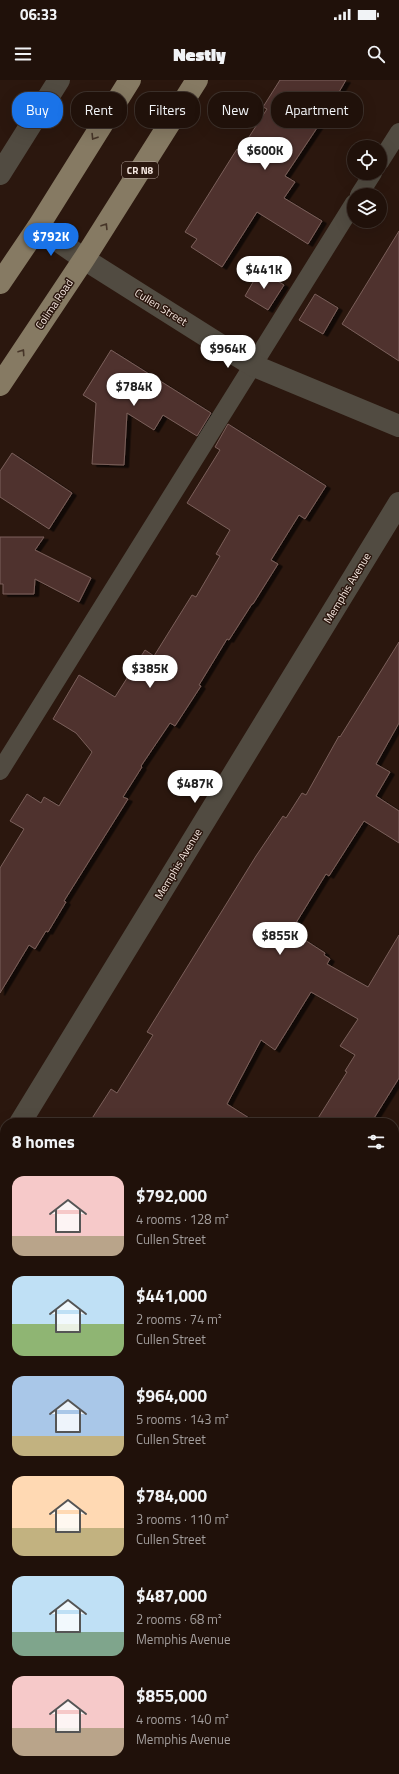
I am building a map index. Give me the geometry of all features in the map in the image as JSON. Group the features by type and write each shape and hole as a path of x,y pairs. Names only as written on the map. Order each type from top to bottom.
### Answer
{"main road":[{"path":"0,283 38,227 130,80"},
{"name":"Colima Road","path":"0,385 84,259 197,80"}],"street":[{"path":"0,174 59,80"},
{"name":"Cullen Street","path":"38,227 84,259 252,365 399,426"},
{"name":"Memphis Avenue","path":"23,1118 399,503"}],"lane":[{"path":"387,151 399,132"},
{"path":"0,771 347,214"}],"building":[{"path":"280,80 346,80 339,92 272,92"},
{"path":"271,94 271,128 317,128 285,176 295,182 284,198 322,221 308,244 257,212 222,267 191,247 197,239 185,232 237,149 240,151 255,128 263,128 263,115 267,109 263,107"},
{"path":"399,231 399,361 342,324"},
{"path":"260,270 284,285 268,310 245,296"},
{"path":"315,294 338,308 323,334 299,320"},
{"path":"111,350 211,413 197,436 163,415 154,430 127,413 124,465 92,464 96,403 83,395"},
{"path":"228,424 326,486 305,519 299,515 271,560 278,564 253,604 229,640 227,639 199,685 201,686 175,726 170,723 141,766 142,767 123,797 128,799 64,901 66,902 48,932 46,931 35,949 29,945 0,993 0,868 24,829 10,821 27,794 41,803 44,797 59,806 92,752 76,733 53,719 79,675 115,697 145,650 154,656 192,595 196,597 220,556 216,554 230,530 187,503 220,450 215,447"},
{"path":"12,453 72,493 49,529 0,497 0,471"},
{"path":"0,537 44,537 35,550 91,578 79,602 35,579 34,594 3,594 3,584 0,584"},
{"path":"399,642 399,723 376,764 390,772 376,796 399,811 399,843 364,821 329,876 326,874 291,931 325,953 324,955 330,959 327,964 368,987 399,935 399,1078 374,1118 318,1118 347,1072 345,1071 355,1055 340,1046 358,1019 311,992 275,1050 261,1040 227,1104 249,1118 92,1118 111,1089 117,1093 153,1035 147,1032 256,856 283,816 286,818 302,793 306,795 339,736 340,737"}]}
